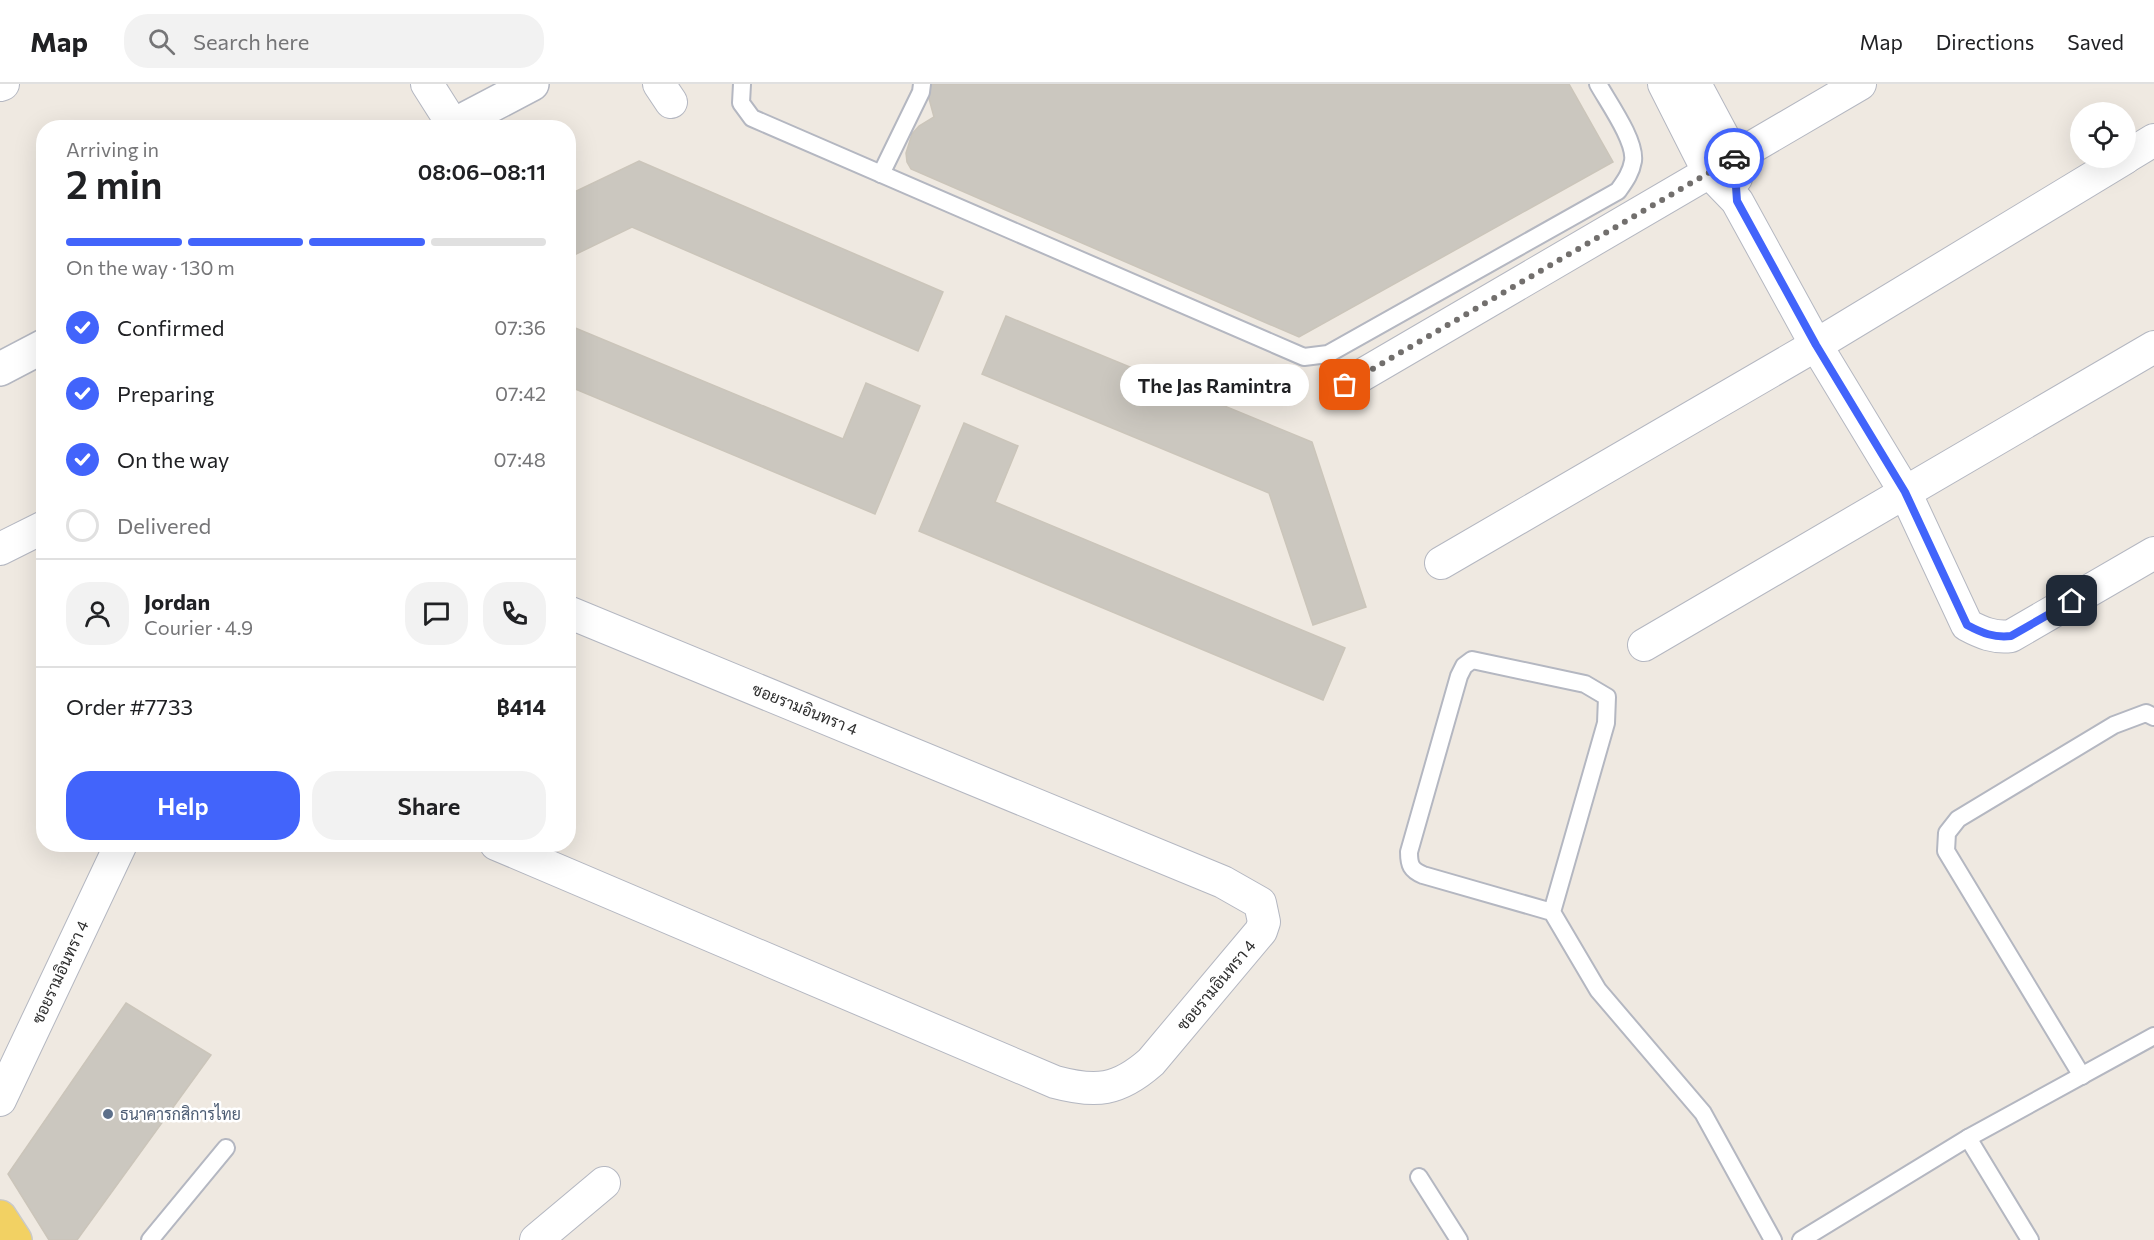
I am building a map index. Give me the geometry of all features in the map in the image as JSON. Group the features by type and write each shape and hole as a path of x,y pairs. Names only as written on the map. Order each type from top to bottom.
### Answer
{"main road":[{"path":"462,120 532,84"},
{"path":"0,369 36,350"},
{"path":"0,1217 15,1240"}],"street":[{"path":"427,84 447,120"},
{"path":"1664,84 1721,164"},
{"path":"1695,84 1721,164 1737,201 1816,345 1905,492 1967,625 2000,638 2011,636 2154,553"},
{"path":"1345,385 1860,84"},
{"path":"2136,151 2154,140"},
{"path":"1441,563 1816,345 2107,168"},
{"path":"1644,645 2154,347"},
{"path":"0,549 36,530"},
{"name":"ซอยรามอินทรา 4","path":"515,852 1055,1082 1083,1090 1108,1088 1131,1080 1151,1062 1255,938 1264,922 1260,903 1223,882 576,615"},
{"name":"ซอยรามอินทรา 4","path":"0,1100 117,852"},
{"path":"536,1240 604,1184"}],"lane":[{"path":"742,84 741,104 752,118 1304,357 1328,354 1618,190 1629,176 1634,159 1628,137 1598,84"},
{"path":"881,174 921,92 921,84"},
{"path":"1552,912 1423,875 1414,871 1409,863 1409,852 1460,676 1464,666 1472,660 1585,684 1607,697 1606,723 1552,912 1568,944 1598,990 1702,1113 1773,1240"},
{"path":"2082,1076 1946,851 1947,833 1958,819 2114,725 2146,713 2154,717"},
{"path":"1801,1240 1968,1138 2154,1036"},
{"path":"1968,1138 2030,1240"},
{"path":"150,1240 226,1148"},
{"path":"1419,1177 1459,1240"}],"building":[{"path":"925,84 1569,84 1613,162 1299,337 911,169 906,153 912,134 919,126 934,117"},
{"path":"639,161 943,292 918,351 632,227 576,254 576,191"},
{"path":"1006,316 1312,442 1366,607 1313,625 1269,493 982,374"},
{"path":"576,328 843,439 866,383 920,406 875,514 576,389"},
{"path":"964,423 1018,446 995,502 1345,648 1323,700 919,531"},
{"name":"ธนาคารกสิการไทย","path":"126,1003 211,1055 77,1240 49,1240 8,1174"}],"way so far":[{"path":"1345,385 1708,171 1734,158"}],"place":[{"name":"The Jas Ramintra","path":"1345,385"},
{"name":"ธนาคารกสิการไทย","path":"108,1114"}],"route":[{"path":"1734,158 1737,201 1816,345 1905,492 1967,625 2000,638 2011,636 2072,601"}]}
